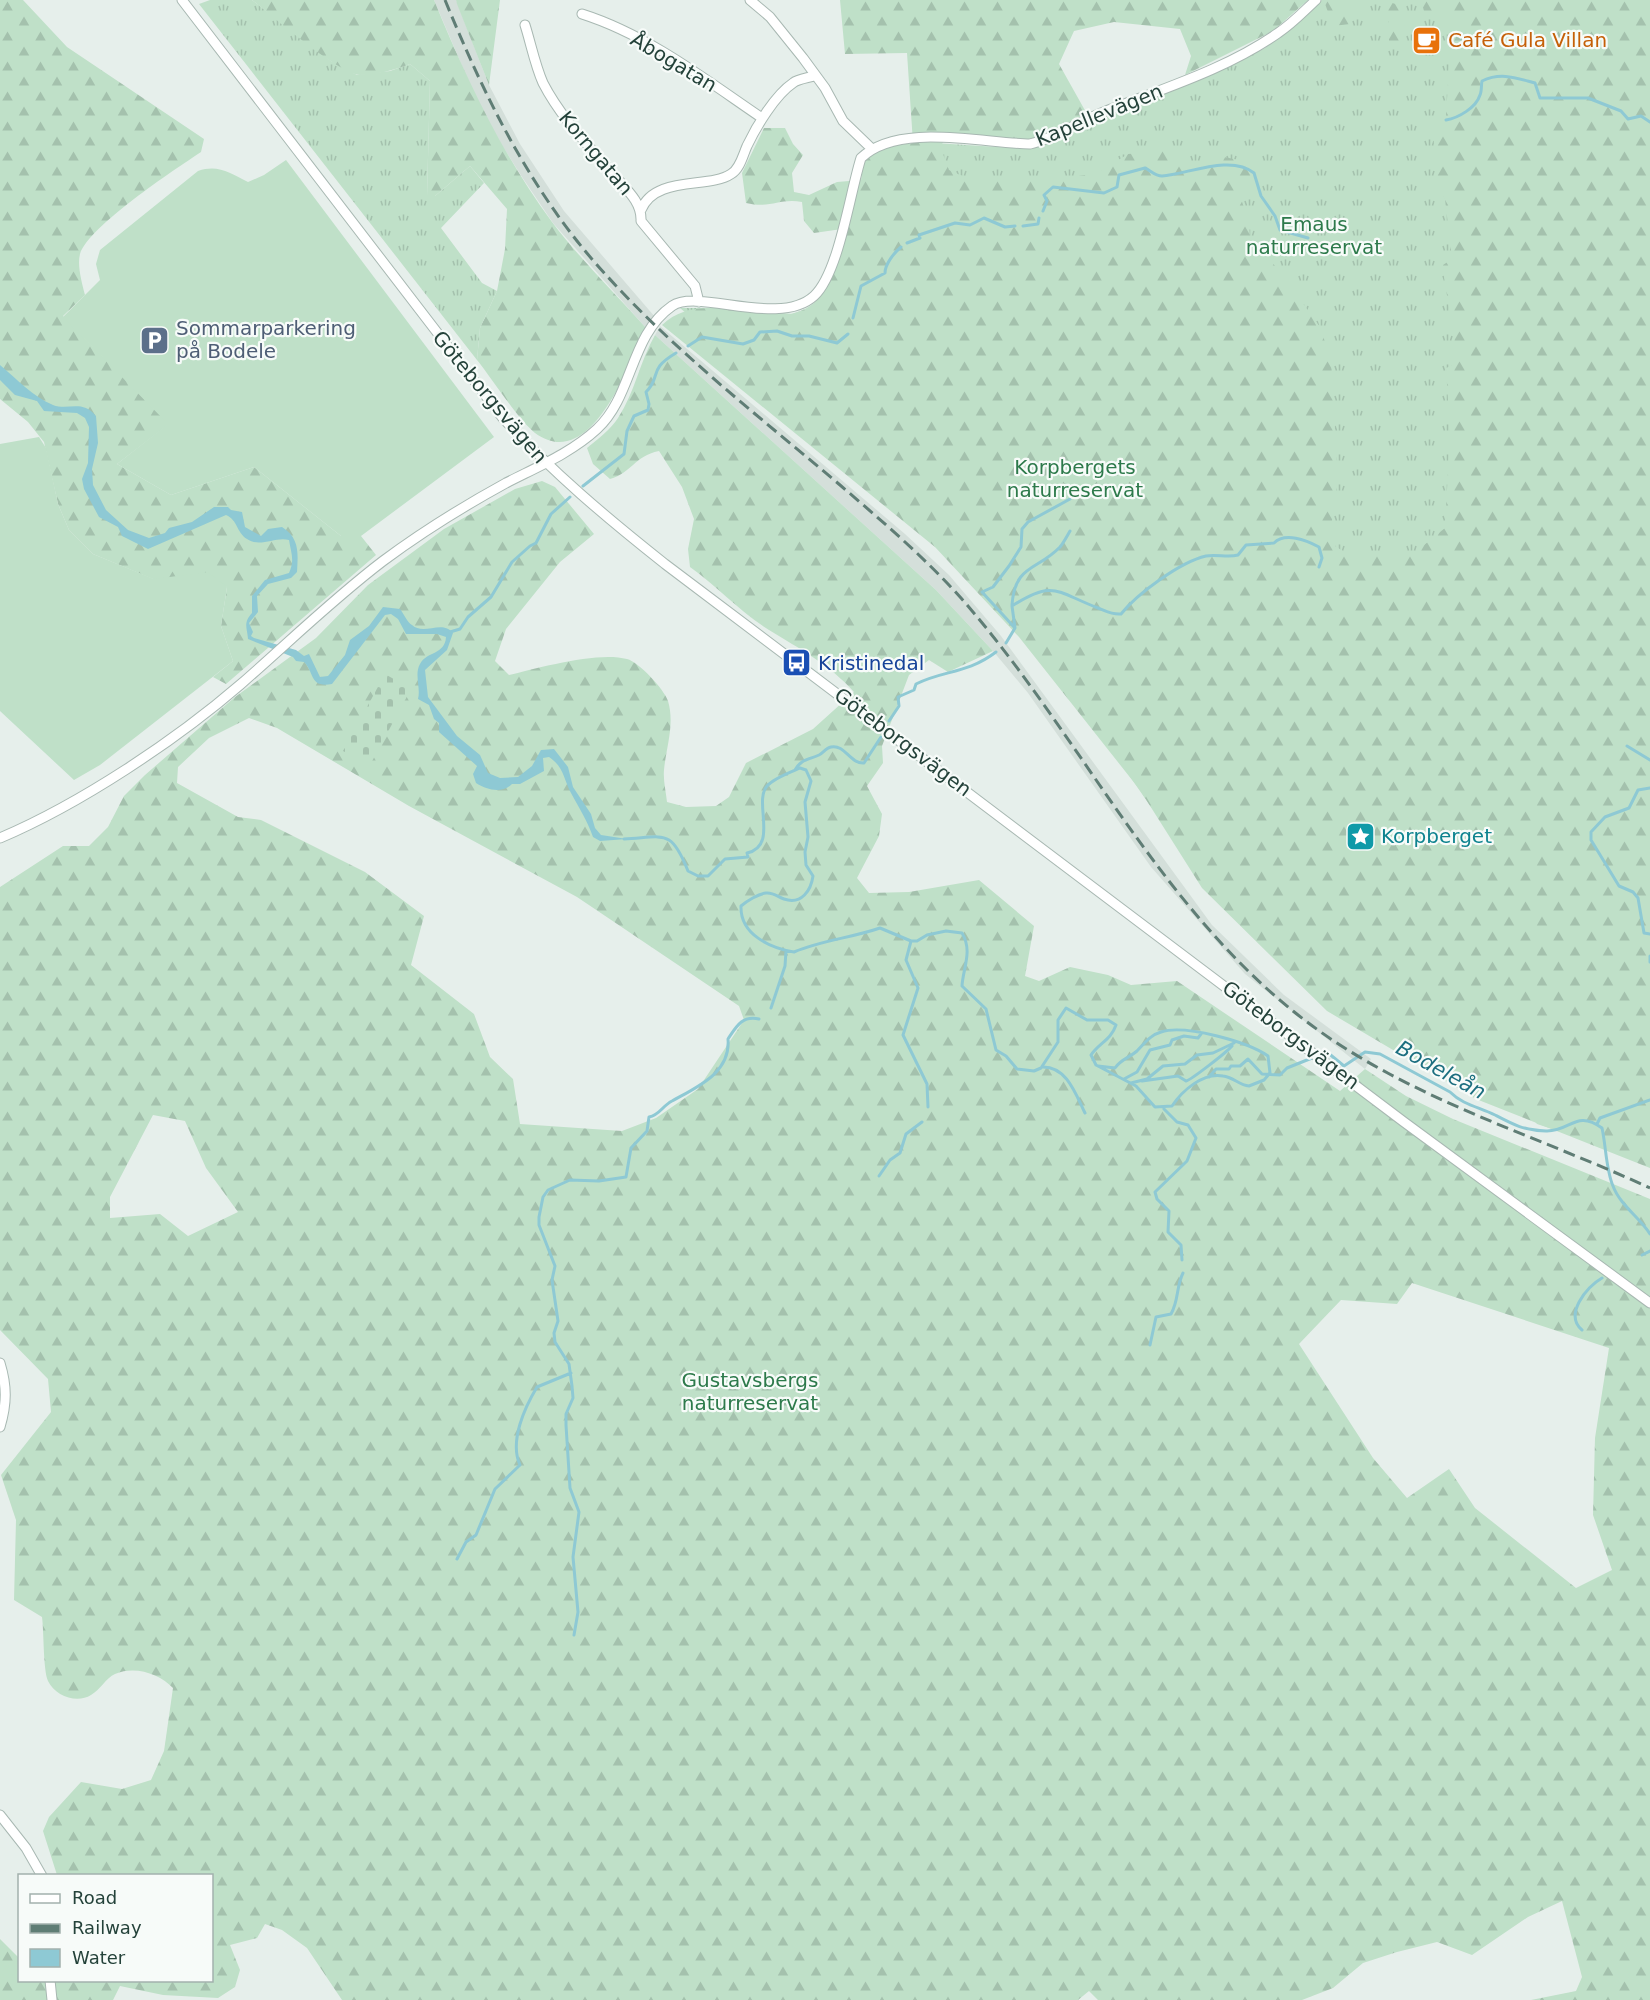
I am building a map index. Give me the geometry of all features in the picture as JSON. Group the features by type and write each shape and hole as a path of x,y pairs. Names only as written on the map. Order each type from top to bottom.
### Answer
{"street":[{"name":"Göteborgsvägen","path":"182,0 502,417 544,463 610,521 665,564 1344,1076 1650,1303"},
{"path":"0,838 116,775 238,686 382,562 429,529 579,442 603,423 612,410 654,323 679,302 767,309 793,307 817,294 833,261 861,158 871,148 843,121 825,88 770,17 750,0"},
{"name":"Kapellevägen","path":"871,148 900,138 1018,144 1045,141 1093,116 1206,72 1256,47 1288,26 1317,0"},
{"name":"Åbogatan","path":"582,14 602,20 676,60 762,118"},
{"name":"Korngatan","path":"525,25 543,83 556,106 577,134 629,192 641,210 641,221 695,286 699,302"},
{"path":"641,210 649,198 667,189 688,182 731,174 738,166 762,118 793,83 814,76"},
{"path":"0,1363 6,1383 6,1406 0,1426"},
{"path":"0,1815 26,1848 41,1874"},
{"path":"50,1982 52,2000"}],"shaded area":[{"path":"434,0 456,0 489,85 520,144 564,211 655,317 646,328 553,223 522,177 483,115"},
{"path":"660,326 905,534 949,575 1001,636 1212,925 1284,995 1371,1059 1365,1069 1245,974 1151,867 1028,693 993,651 936,590 655,335"}],"green space":[{"path":"0,0 23,0 67,47 204,139 201,152 115,214 87,242 79,259 85,295 63,316 169,424 117,464 171,495 254,467 341,536 361,536 376,555 226,684 213,677 233,661 221,626 227,587 153,579 93,554 69,530 58,504 44,442 28,422 0,399"},
{"path":"210,0 252,0 331,61 357,75 390,71 410,64 430,81 427,196 435,196 470,166 484,183 441,228 482,283 497,291 480,328 477,360 199,4"},
{"path":"252,0 434,0 486,114 534,196 574,249 646,328 618,388 590,427 574,439 555,442 535,433 513,409 477,360 480,328 497,291 505,249 507,209 470,166 435,196 427,196 430,81 410,64 373,74 360,75 350,72 322,55"},
{"path":"456,0 500,0 489,85 457,4"},
{"name":"Korpbergets naturreservat","path":"840,0 1308,0 1273,31 1185,75 1191,56 1180,29 1114,22 1074,31 1059,64 1087,114 1034,139 1011,141 951,134 940,146 949,170 967,178 994,176 1015,181 1040,177 1066,178 1097,173 1128,154 1163,151 1194,165 1224,157 1254,163 1258,187 1244,188 1240,196 1249,222 1250,239 1279,270 1320,327 1331,360 1338,480 1329,542 1352,557 1413,554 1445,528 1450,432 1446,368 1458,363 1444,277 1443,265 1452,259 1445,199 1436,184 1433,118 1446,116 1452,16 1424,11 1421,0 1650,0 1650,1168 1476,1099 1327,1011 1202,888 1140,790 1019,637 935,547 662,325 680,313 699,309 778,315 797,312 814,303 826,286 843,248 842,229 814,233 804,221 802,202 787,201 762,205 746,203 742,173 764,128 785,128 793,144 803,155 792,173 794,192 809,195 837,182 861,180 864,159 882,147 913,143 907,53 845,54"},
{"path":"1322,0 1495,0 1600,1145 1537,1124 1519,1103 1151,807 1026,626 752,369 680,308 734,308 792,314 823,303 935,143 1013,148 1043,146 1098,118 1227,67 1265,48"},
{"path":"1356,0 1350,24 1333,26 1324,1"},
{"path":"1392,3 1400,5 1404,14 1405,46 1399,48 1389,42 1388,9"},
{"path":"286,160 494,437 361,536 341,536 254,467 171,495 117,464 168,424 63,317 100,280 96,264 100,250 198,171 218,169 248,182 264,175"},
{"name":"Gustavsbergs naturreservat","path":"655,335 936,590 993,651 948,672 929,660 909,675 882,746 883,763 867,786 882,814 879,836 857,878 869,893 909,892 979,880 1034,926 1025,976 1039,981 1070,967 1108,975 1131,985 1177,981 1340,1091 1365,1069 1406,1096 1453,1119 1650,1199 1650,2000 1531,2000 1576,1991 1582,1977 1562,1901 1528,1917 1472,1955 1437,1942 1397,1952 1363,1963 1333,1988 1302,2000 1098,2000 1089,1991 1078,2000 342,2000 307,1948 282,1930 265,1924 257,1938 230,1945 240,1970 235,1987 218,1998 163,1995 120,1986 113,2000 0,2000 0,1939 18,1957 18,1982 213,1982 213,1874 57,1874 43,1831 49,1817 81,1782 122,1789 151,1780 164,1751 173,1688 147,1672 131,1670 115,1674 85,1698 67,1697 61,1694 51,1686 46,1676 42,1617 14,1600 16,1520 1,1475 51,1412 48,1379 0,1330 0,887 63,846 89,846 108,827 124,796 145,775 235,697 316,638 368,585 444,529 515,489 542,481 555,487 594,534 560,562 506,629 495,661 509,675 568,661 600,657 615,657 632,661 656,683 668,701 671,718 664,774 667,802 686,807 716,806 729,797 746,763 813,729 854,692 825,666 759,623 690,567 688,549 694,519 682,487 659,451 644,457 623,473 610,479 593,464 587,448 608,430 629,398","holes":["249,718 277,728 409,806 577,897 739,1006 744,1020 698,1089 656,1118 622,1131 520,1124 513,1079 490,1057 474,1014 411,965 424,916 365,872 261,820 238,817 177,783 178,767 209,738","153,1115 185,1121 206,1168 238,1212 188,1236 160,1214 110,1218 110,1197","1412,1283 1609,1348 1595,1438 1593,1515 1612,1570 1576,1588 1475,1508 1449,1469 1407,1498 1373,1458 1299,1344 1341,1300 1397,1304"]},
{"path":"39,437 46,448 58,504 69,530 93,554 154,579 208,572 227,587 221,626 233,661 100,765 74,780 0,711 0,444"},
{"path":"385,674 411,689 370,765 343,751"}],"water":[{"path":"0,365 46,402 59,406 85,408 96,416 98,443 92,469 93,485 106,510 128,530 149,538 165,533 169,528 192,522 214,507 228,507 231,510 242,512 245,527 261,536 268,529 282,527 288,531 297,547 297,572 291,578 268,584 257,596 258,612 249,623 253,632 251,636 296,650 304,656 309,654 320,677 328,676 345,655 350,640 369,626 383,607 400,609 409,622 417,628 444,627 449,629 453,633 447,650 425,670 428,697 457,736 480,755 488,773 500,778 518,777 532,766 541,750 554,749 568,767 573,787 591,814 595,828 601,835 627,839 600,841 593,837 560,769 549,757 543,758 544,771 520,784 494,790 476,783 473,774 477,766 439,732 439,723 434,719 429,705 418,699 418,668 423,660 442,647 446,637 437,634 406,634 398,619 391,614 385,615 332,684 325,685 316,682 304,662 296,661 293,657 248,639 246,625 252,613 252,596 265,580 289,573 292,560 289,540 252,541 243,536 233,520 226,515 148,549 122,536 118,527 99,517 84,489 82,479 88,463 89,427 85,418 77,413 44,411 37,401 15,395 0,380"}],"waterway":[{"path":"1446,120 1461,115 1475,104 1481,93 1482,81 1502,76 1535,83 1540,98 1588,98 1621,111 1628,119 1641,116 1650,122"},
{"path":"1043,211 1047,201 1044,195 1053,187 1104,193 1117,187 1119,175 1145,168 1162,176 1222,165 1234,165 1254,173 1261,196 1275,216 1280,230 1308,238"},
{"path":"907,243 920,238 919,235 955,223 970,225 984,218 1005,227 1015,226"},
{"path":"1023,226 1038,224 1039,218"},
{"path":"853,318 861,286 885,273 890,259 901,247"},
{"path":"688,346 702,337 743,344 754,340 760,332 777,331 792,336 809,336 837,343 848,334"},
{"path":"583,486 624,454 627,431 634,416 648,410 646,392 661,364 676,353"},
{"path":"450,632 460,629 468,617 491,597 512,562 536,543 551,514 570,497"},
{"path":"1014,627 982,592 993,587 1009,566 1021,547 1022,529 1028,522 1070,499"},
{"path":"1012,605 1014,592 1022,575 1060,547 1070,531"},
{"path":"1006,643 1015,628 1012,606 1037,593 1055,591 1109,612 1121,614 1137,597 1160,580 1196,559 1206,556 1238,555 1246,545 1274,543 1284,538 1302,540 1319,547 1322,558 1319,567"},
{"path":"889,721 899,706 898,697 914,690 916,684 965,668 996,652"},
{"path":"795,770 802,762 831,747 840,748 855,760 864,763 881,737"},
{"path":"1627,746 1650,760"},
{"name":"Bodeleån","path":"624,839 665,838 677,848 688,871 698,876 708,876 725,859 748,857 747,853 756,849 762,842 764,833 762,802 767,786 800,768 806,770 811,781 805,802 808,837 805,852 806,865 813,876 812,881 808,891 796,900 766,893 741,906 746,925 758,938 776,947 794,952 880,928 911,941 946,931 962,933 967,946 962,986 986,1009 996,1050 1006,1056 1017,1069 1034,1071 1041,1068 1058,1042 1058,1020 1066,1008 1087,1020 1108,1020 1116,1025 1111,1034 1091,1055 1096,1065 1136,1086 1155,1107 1172,1106 1187,1089 1208,1077 1227,1077 1249,1086 1264,1080 1270,1073"},
{"path":"1650,788 1638,790 1629,808 1605,817 1591,832 1591,840 1619,886 1633,892 1638,898 1644,933 1650,934"},
{"path":"911,941 906,960 918,988 903,1035 927,1084 928,1107"},
{"path":"771,1008 785,966 786,951"},
{"path":"1650,956 1650,962"},
{"path":"574,1635 578,1612 573,1557 579,1512 570,1488 566,1425 566,1414 573,1398 569,1364 555,1342 554,1333 558,1321 552,1280 555,1266 539,1225 543,1197 548,1190 570,1180 599,1181 626,1177 631,1148 647,1131 649,1117 710,1078 724,1061 728,1039 737,1026 744,1020 759,1019"},
{"path":"1098,1066 1115,1068 1154,1035 1172,1030 1185,1030 1232,1040 1259,1051 1268,1056 1270,1073"},
{"path":"1124,1079 1137,1072 1150,1050 1170,1045 1172,1040 1184,1036 1198,1038 1201,1034"},
{"path":"1131,1083 1147,1079 1163,1066 1185,1064 1197,1055 1213,1053 1234,1043"},
{"path":"1142,1081 1178,1076 1186,1081 1232,1046"},
{"name":"Bodeleån","path":"1209,1077 1216,1069 1240,1066 1248,1059 1262,1074 1280,1075 1287,1068 1327,1052 1344,1066 1365,1052 1380,1054 1466,1103 1519,1126 1546,1131 1579,1121 1593,1123 1602,1128 1609,1173 1616,1193 1650,1234"},
{"path":"1042,1067 1051,1068 1064,1076 1085,1113"},
{"path":"1597,1124 1600,1118 1650,1100"},
{"path":"1164,1109 1177,1122 1188,1125 1196,1138 1187,1161 1155,1192 1157,1199 1169,1211 1168,1232 1181,1245 1182,1260"},
{"path":"879,1176 890,1160 900,1153 906,1134 922,1122"},
{"path":"1642,1255 1650,1251"},
{"path":"1150,1345 1156,1317 1171,1314 1174,1309 1183,1273"},
{"path":"1582,1330 1577,1324 1576,1309 1584,1294 1602,1278"},
{"path":"457,1559 466,1542 476,1535 495,1489 520,1465 517,1456 517,1435 523,1414 537,1387 571,1373"}],"railway":[{"path":"445,0 477,74 514,146 534,180 580,245 662,332 887,526 961,598 1042,702 1157,866 1199,918 1244,967 1293,1011 1334,1041 1376,1067 1420,1090 1650,1188"}],"place":[{"name":"Café Gula Villan","path":"1427,40"},
{"name":"Sommarparkering på Bodele","path":"155,340"},
{"name":"Kristinedal","path":"797,663"},
{"name":"Korpberget","path":"1360,836"}],"park label":[{"name":"Emaus naturreservat","path":"1314,236"}]}
